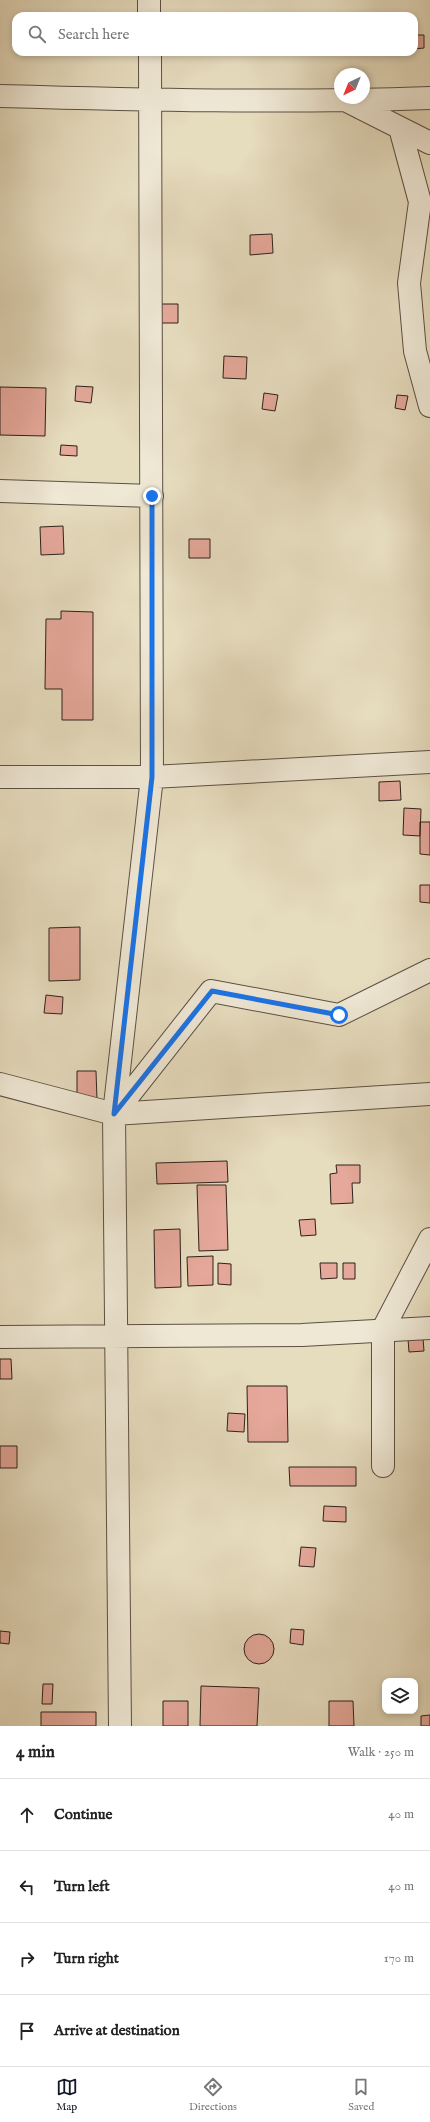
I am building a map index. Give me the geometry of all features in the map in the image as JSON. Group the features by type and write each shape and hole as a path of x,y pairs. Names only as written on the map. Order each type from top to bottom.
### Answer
{"street":[{"path":"149,0 149,12"},
{"path":"120,1726 114,1114 152,777 150,56"},
{"path":"0,96 150,100 334,101"},
{"path":"370,100 430,98"},
{"path":"353,104 430,143"},
{"path":"400,128 420,202 410,283 415,351 430,406"},
{"path":"0,491 152,496"},
{"path":"0,776 152,777 430,762"},
{"path":"114,1114 212,991 339,1015 430,970"},
{"path":"0,1084 114,1114 430,1094"},
{"path":"383,1466 383,1329 430,1239"},
{"path":"0,1337 302,1335 383,1329 430,1328"}],"building":[{"path":"418,35 424,35 424,48 418,49"},
{"path":"272,234 273,253 250,255 250,235"},
{"path":"158,304 178,304 178,323 159,323"},
{"path":"224,356 247,357 246,379 223,378"},
{"path":"76,386 93,387 91,403 75,401"},
{"path":"0,387 46,388 45,436 0,435"},
{"path":"264,393 278,395 275,411 262,409"},
{"path":"397,395 408,396 405,410 395,408"},
{"path":"61,445 77,446 77,456 60,455"},
{"path":"63,526 64,554 41,555 40,527"},
{"path":"189,539 210,539 210,558 189,558"},
{"path":"61,611 93,612 93,720 62,720 62,689 45,689 46,619 61,619"},
{"path":"400,781 401,800 379,801 379,782"},
{"path":"404,808 421,809 420,836 403,835"},
{"path":"420,822 430,822 430,855 420,854"},
{"path":"420,885 430,885 430,903 420,902"},
{"path":"80,927 80,980 49,981 49,928"},
{"path":"46,995 63,997 62,1014 44,1013"},
{"path":"77,1071 96,1071 97,1100 77,1100"},
{"path":"227,1161 228,1182 157,1184 156,1163"},
{"path":"336,1165 360,1165 360,1183 352,1183 353,1203 331,1204 330,1174 337,1173"},
{"path":"197,1185 226,1185 228,1250 199,1251"},
{"path":"315,1219 316,1235 301,1236 299,1220"},
{"path":"180,1229 181,1287 155,1288 154,1230"},
{"path":"213,1256 213,1285 188,1286 187,1257"},
{"path":"218,1263 231,1264 231,1285 218,1284"},
{"path":"320,1263 337,1263 337,1278 321,1279"},
{"path":"343,1263 355,1263 355,1279 343,1279"},
{"path":"423,1338 424,1351 409,1352 408,1339"},
{"path":"0,1359 11,1359 12,1379 0,1379"},
{"path":"247,1386 287,1386 288,1442 248,1442"},
{"path":"228,1413 245,1414 244,1432 227,1431"},
{"path":"0,1446 17,1446 17,1468 0,1468"},
{"path":"289,1467 356,1467 356,1486 290,1486"},
{"path":"324,1506 346,1507 346,1522 323,1521"},
{"path":"301,1547 316,1548 314,1567 299,1566"},
{"path":"291,1629 304,1630 303,1645 290,1643"},
{"path":"0,1631 10,1632 9,1644 0,1643"},
{"path":"259,1634 270,1638 274,1649 270,1660 259,1664 248,1660 244,1649 248,1638"},
{"path":"43,1684 53,1684 52,1704 42,1704"},
{"path":"201,1686 259,1688 257,1726 200,1726"},
{"path":"163,1701 188,1701 188,1726 163,1726"},
{"path":"329,1701 353,1701 354,1726 329,1726"},
{"path":"41,1712 96,1712 96,1726 41,1726"},
{"path":"430,1715 430,1726 421,1726 421,1716"}],"route":[{"path":"152,496 152,777 114,1114 212,991 339,1015"}]}
